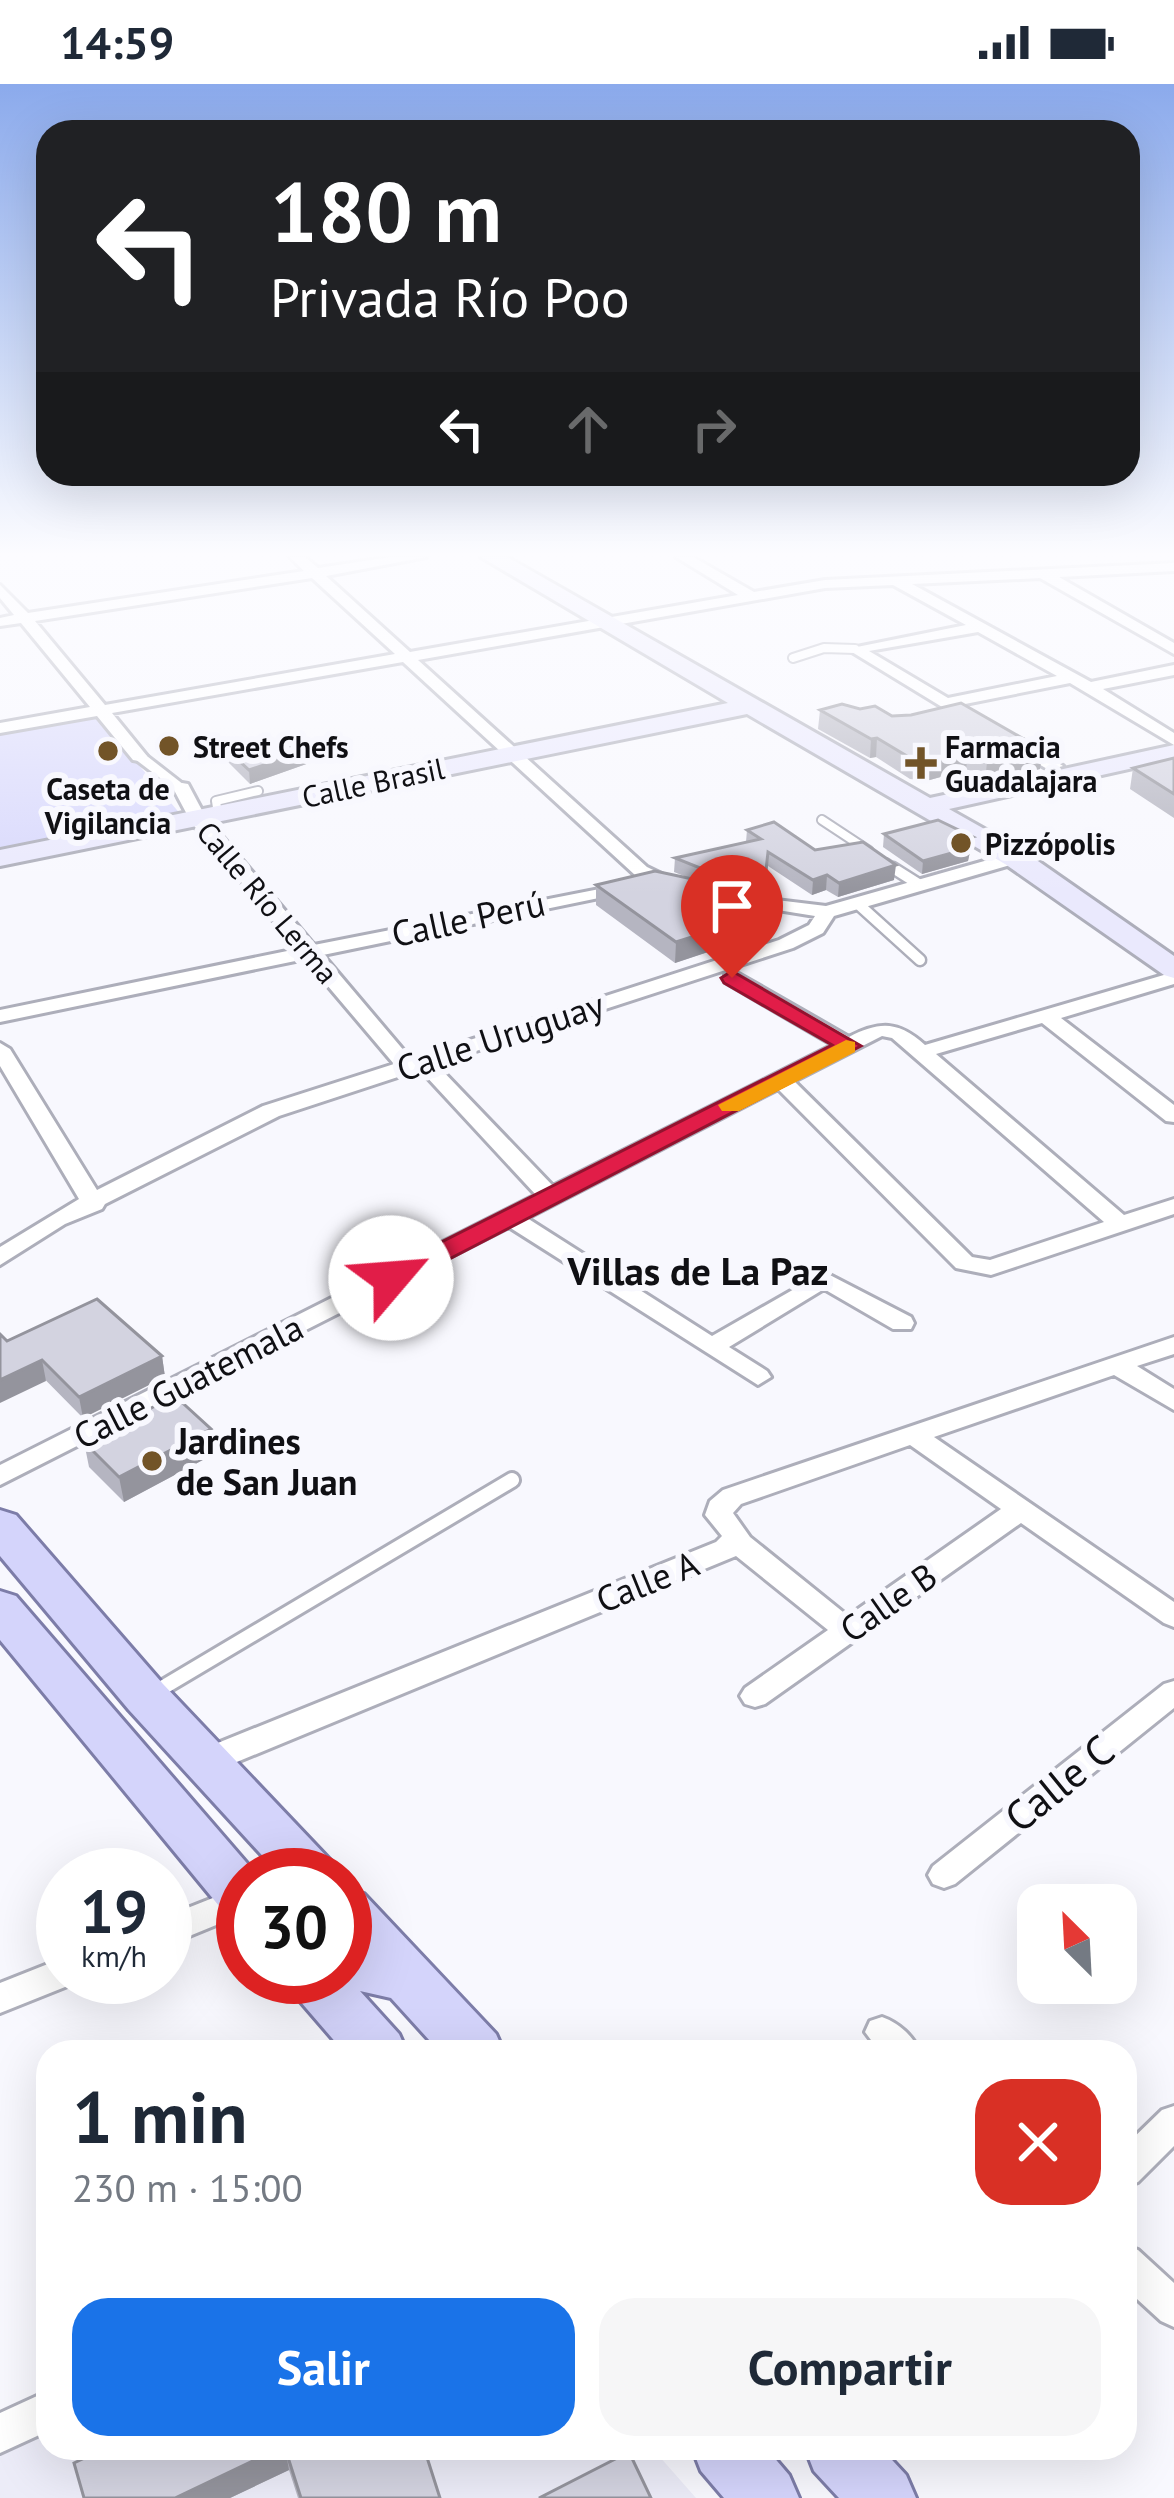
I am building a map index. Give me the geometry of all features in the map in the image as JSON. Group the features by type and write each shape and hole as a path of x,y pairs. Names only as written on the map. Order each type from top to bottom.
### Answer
{"main road":[{"path":"683,670 1015,858 1174,974"},
{"name":"Calle Brasil","path":"0,858 746,707"},
{"path":"937,814 1136,768 1174,752"},
{"path":"1136,768 1174,768"},
{"path":"9,1543 286,1848"},
{"path":"0,1608 216,1866"},
{"path":"51,1673 86,1671 172,1751 205,1762"},
{"path":"372,1939 465,2040"},
{"path":"372,1970 409,1978"},
{"path":"333,2004 361,2040"},
{"path":"734,2460 766,2498"}],"street":[{"name":"Calle Río Lerma","path":"66,670 139,756 182,788 207,816 307,951 406,1066 430,1069 551,1196"},
{"path":"0,728 335,670"},
{"path":"421,670 655,880 688,890"},
{"path":"889,670 1055,766"},
{"path":"1055,670 1174,740"},
{"path":"1090,687 1174,670"},
{"path":"945,703 1071,678"},
{"name":"Calle Uruguay","path":"0,1258 57,1219 94,1204 244,1122 786,944 816,929 827,912 1015,858"},
{"name":"Calle Perú","path":"0,1016 655,880"},
{"path":"724,896 827,912"},
{"path":"922,1052 1174,974"},
{"path":"732,978 849,1046"},
{"path":"1047,1016 1174,1116"},
{"name":"Calle Guatemala","path":"0,1476 849,1046 891,1028 922,1052"},
{"path":"0,1049 94,1204"},
{"path":"922,1052 1120,1224"},
{"path":"781,1080 964,1263 976,1268 991,1268 1174,1206"},
{"path":"511,1217 758,1377"},
{"path":"711,1347 824,1279 902,1323"},
{"name":"Calle A","path":"205,1762 736,1541 736,1533 719,1515 722,1504 732,1497 1174,1345"},
{"path":"1117,1365 1174,1400"},
{"path":"912,1434 1174,1616"},
{"name":"Calle B","path":"755,1696 1021,1509"},
{"path":"736,1541 848,1631"},
{"name":"Calle C","path":"944,1875 1174,1691"},
{"path":"0,1998 36,1983"},
{"path":"1137,2158 1174,2122"},
{"path":"1137,2274 1174,2308"},
{"path":"0,2433 36,2416"}],"lane":[{"path":"207,816 216,801 258,790"},
{"path":"822,820 920,885"},
{"path":"857,903 920,960"},
{"path":"146,1697 512,1480"}],"shaded area":[{"path":"98,717 182,816 0,852 0,734"},
{"path":"36,2436 36,2460 663,2460 696,2498 0,2498 0,2453"}],"building":[{"path":"961,703 1043,750 987,762 968,751 928,762 912,759 820,710 842,704 860,709 875,706 892,716"},
{"path":"310,745 311,749 249,770 223,746"},
{"path":"1174,758 1174,794 1133,768"},
{"path":"938,820 973,837 959,841 970,848 923,861 884,834"},
{"path":"774,822 815,850 863,842 896,865 839,883 827,875 813,880 768,852 765,879 710,872 675,858 761,839 747,830"},
{"path":"655,871 763,894 762,904 718,920 727,926 676,942 596,885"},
{"path":"97,1299 162,1356 79,1397 42,1360 0,1380 0,1334 7,1341"},
{"path":"175,1396 211,1429 119,1477 84,1442"},
{"path":"255,2460 175,2498 84,2498 74,2463"},
{"path":"289,2460 428,2460 440,2498 301,2498"},
{"path":"613,2460 633,2460 651,2498 539,2498"}],"slow traffic":[{"path":"731,1105 846,1047"}],"place":[{"name":"Street Chefs","path":"169,746"},
{"name":"Caseta de Vigilancia","path":"108,751"},
{"name":"Farmacia Guadalajara","path":"921,763"},
{"name":"Pizzópolis","path":"961,843"},
{"name":"Jardines de San Juan","path":"152,1461"}],"district":[{"name":"Villas de La Paz","path":"698,1270"}],"route":[{"path":"391,1278 849,1046 732,978"}]}
